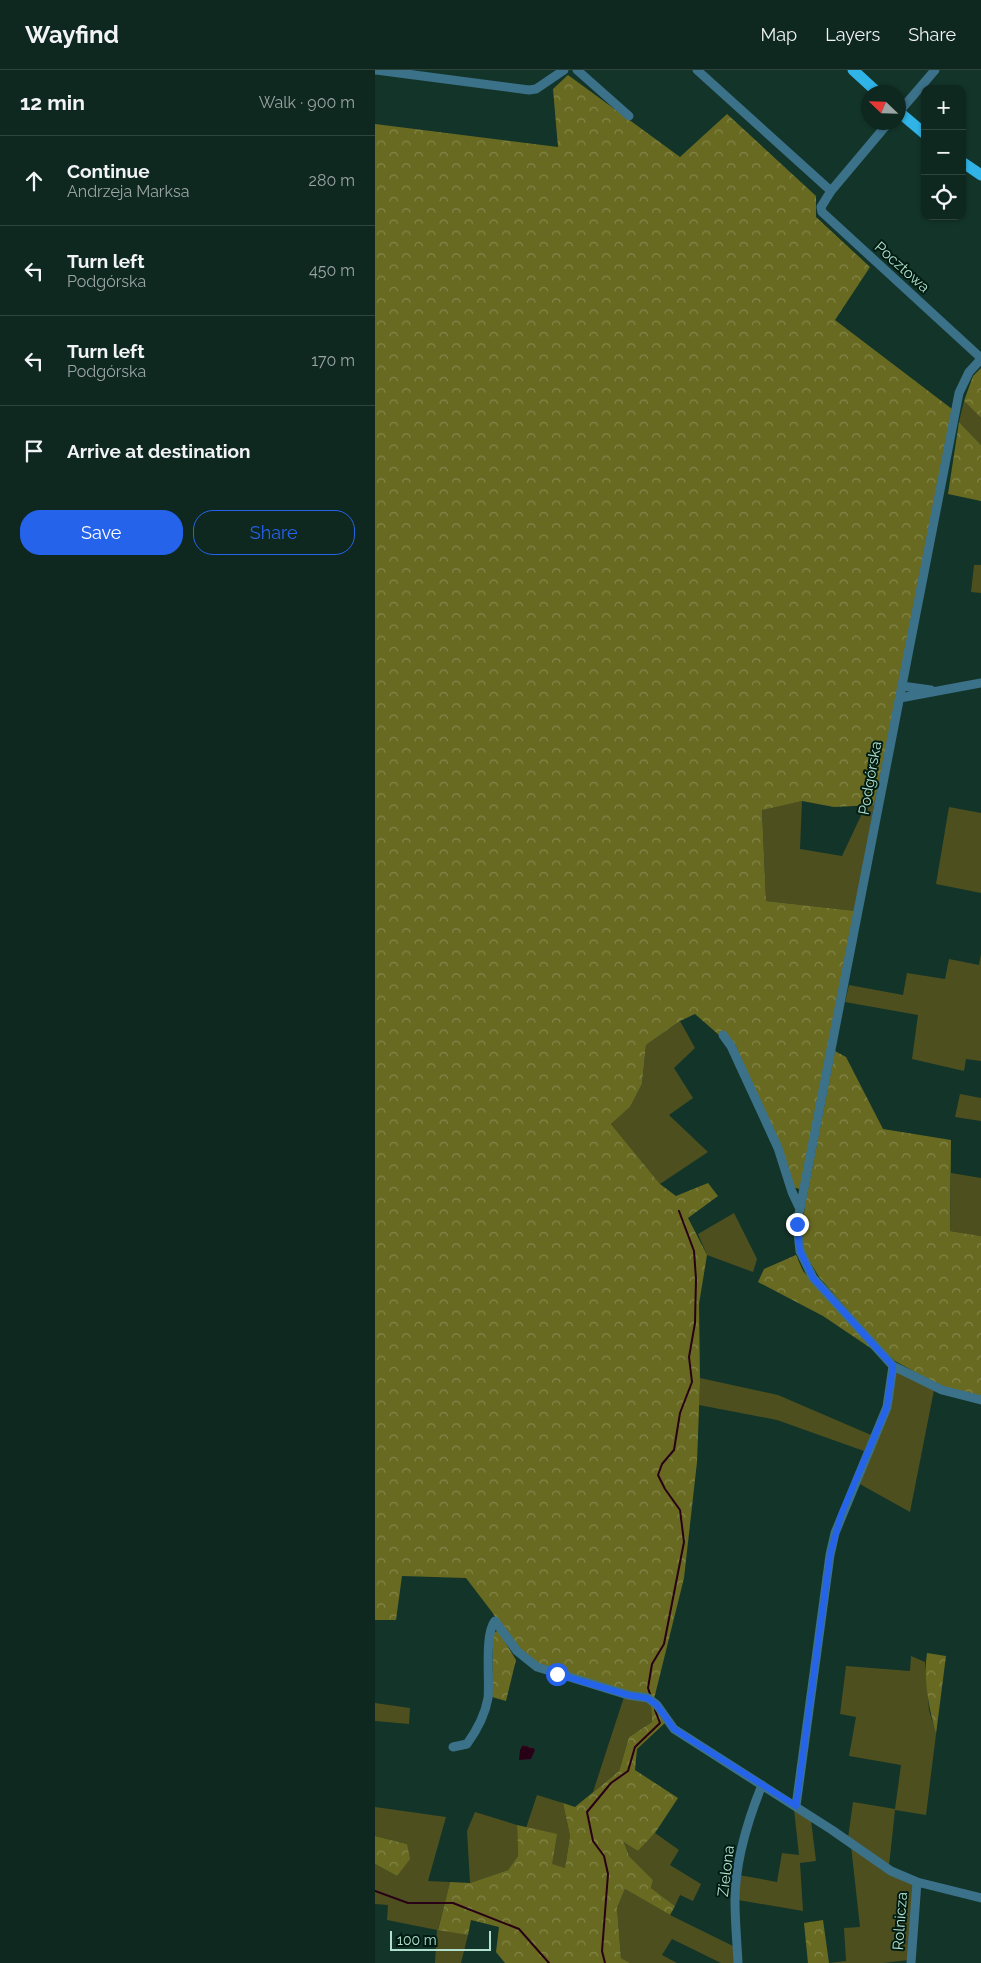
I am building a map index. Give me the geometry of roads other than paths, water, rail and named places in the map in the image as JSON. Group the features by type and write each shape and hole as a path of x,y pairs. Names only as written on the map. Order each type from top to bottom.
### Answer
{"main road":[{"path":"853,70 869,85"},
{"path":"906,118 921,131"},
{"path":"966,165 981,176"}],"street":[{"path":"376,70 427,73 529,90 536,89 559,72"},
{"path":"577,70 629,116"},
{"path":"697,70 831,191"},
{"path":"906,104 935,70"},
{"name":"Pocztowa","path":"882,130 831,191 821,207 823,212 981,359"},
{"name":"Podgórska","path":"893,1366 813,1278 800,1251 797,1224 959,393 969,372 981,359"},
{"path":"899,698 981,683"},
{"path":"902,686 938,691"},
{"name":"Podgórska","path":"723,1035 731,1046 779,1148 792,1192 800,1209"},
{"path":"796,1806 830,1555 841,1515 887,1407 893,1366 942,1390 981,1400"},
{"path":"453,1747 467,1744 483,1718 489,1681 489,1635 492,1624 495,1621 517,1651 537,1667 628,1695 647,1698 657,1705 674,1729 796,1806 891,1871 917,1882 981,1898"},
{"name":"Zielona","path":"738,1963 735,1901 737,1874 742,1843 762,1785"},
{"name":"Rolnicza","path":"911,1963 917,1882"}],"water":[{"path":"523,1745 535,1750 531,1759 519,1760 520,1750"}],"waterway":[{"path":"650,1694 648,1688 652,1664 664,1644 684,1542 680,1510 665,1489 658,1475 662,1464 674,1450 680,1413 692,1382 689,1357 695,1323 696,1279 694,1251 679,1211"},
{"path":"605,1963 602,1951 608,1874 604,1856 593,1841 587,1812 611,1783 628,1771 635,1747 660,1723 655,1710"},
{"path":"375,1891 408,1903 453,1903 519,1929 549,1963"}]}
